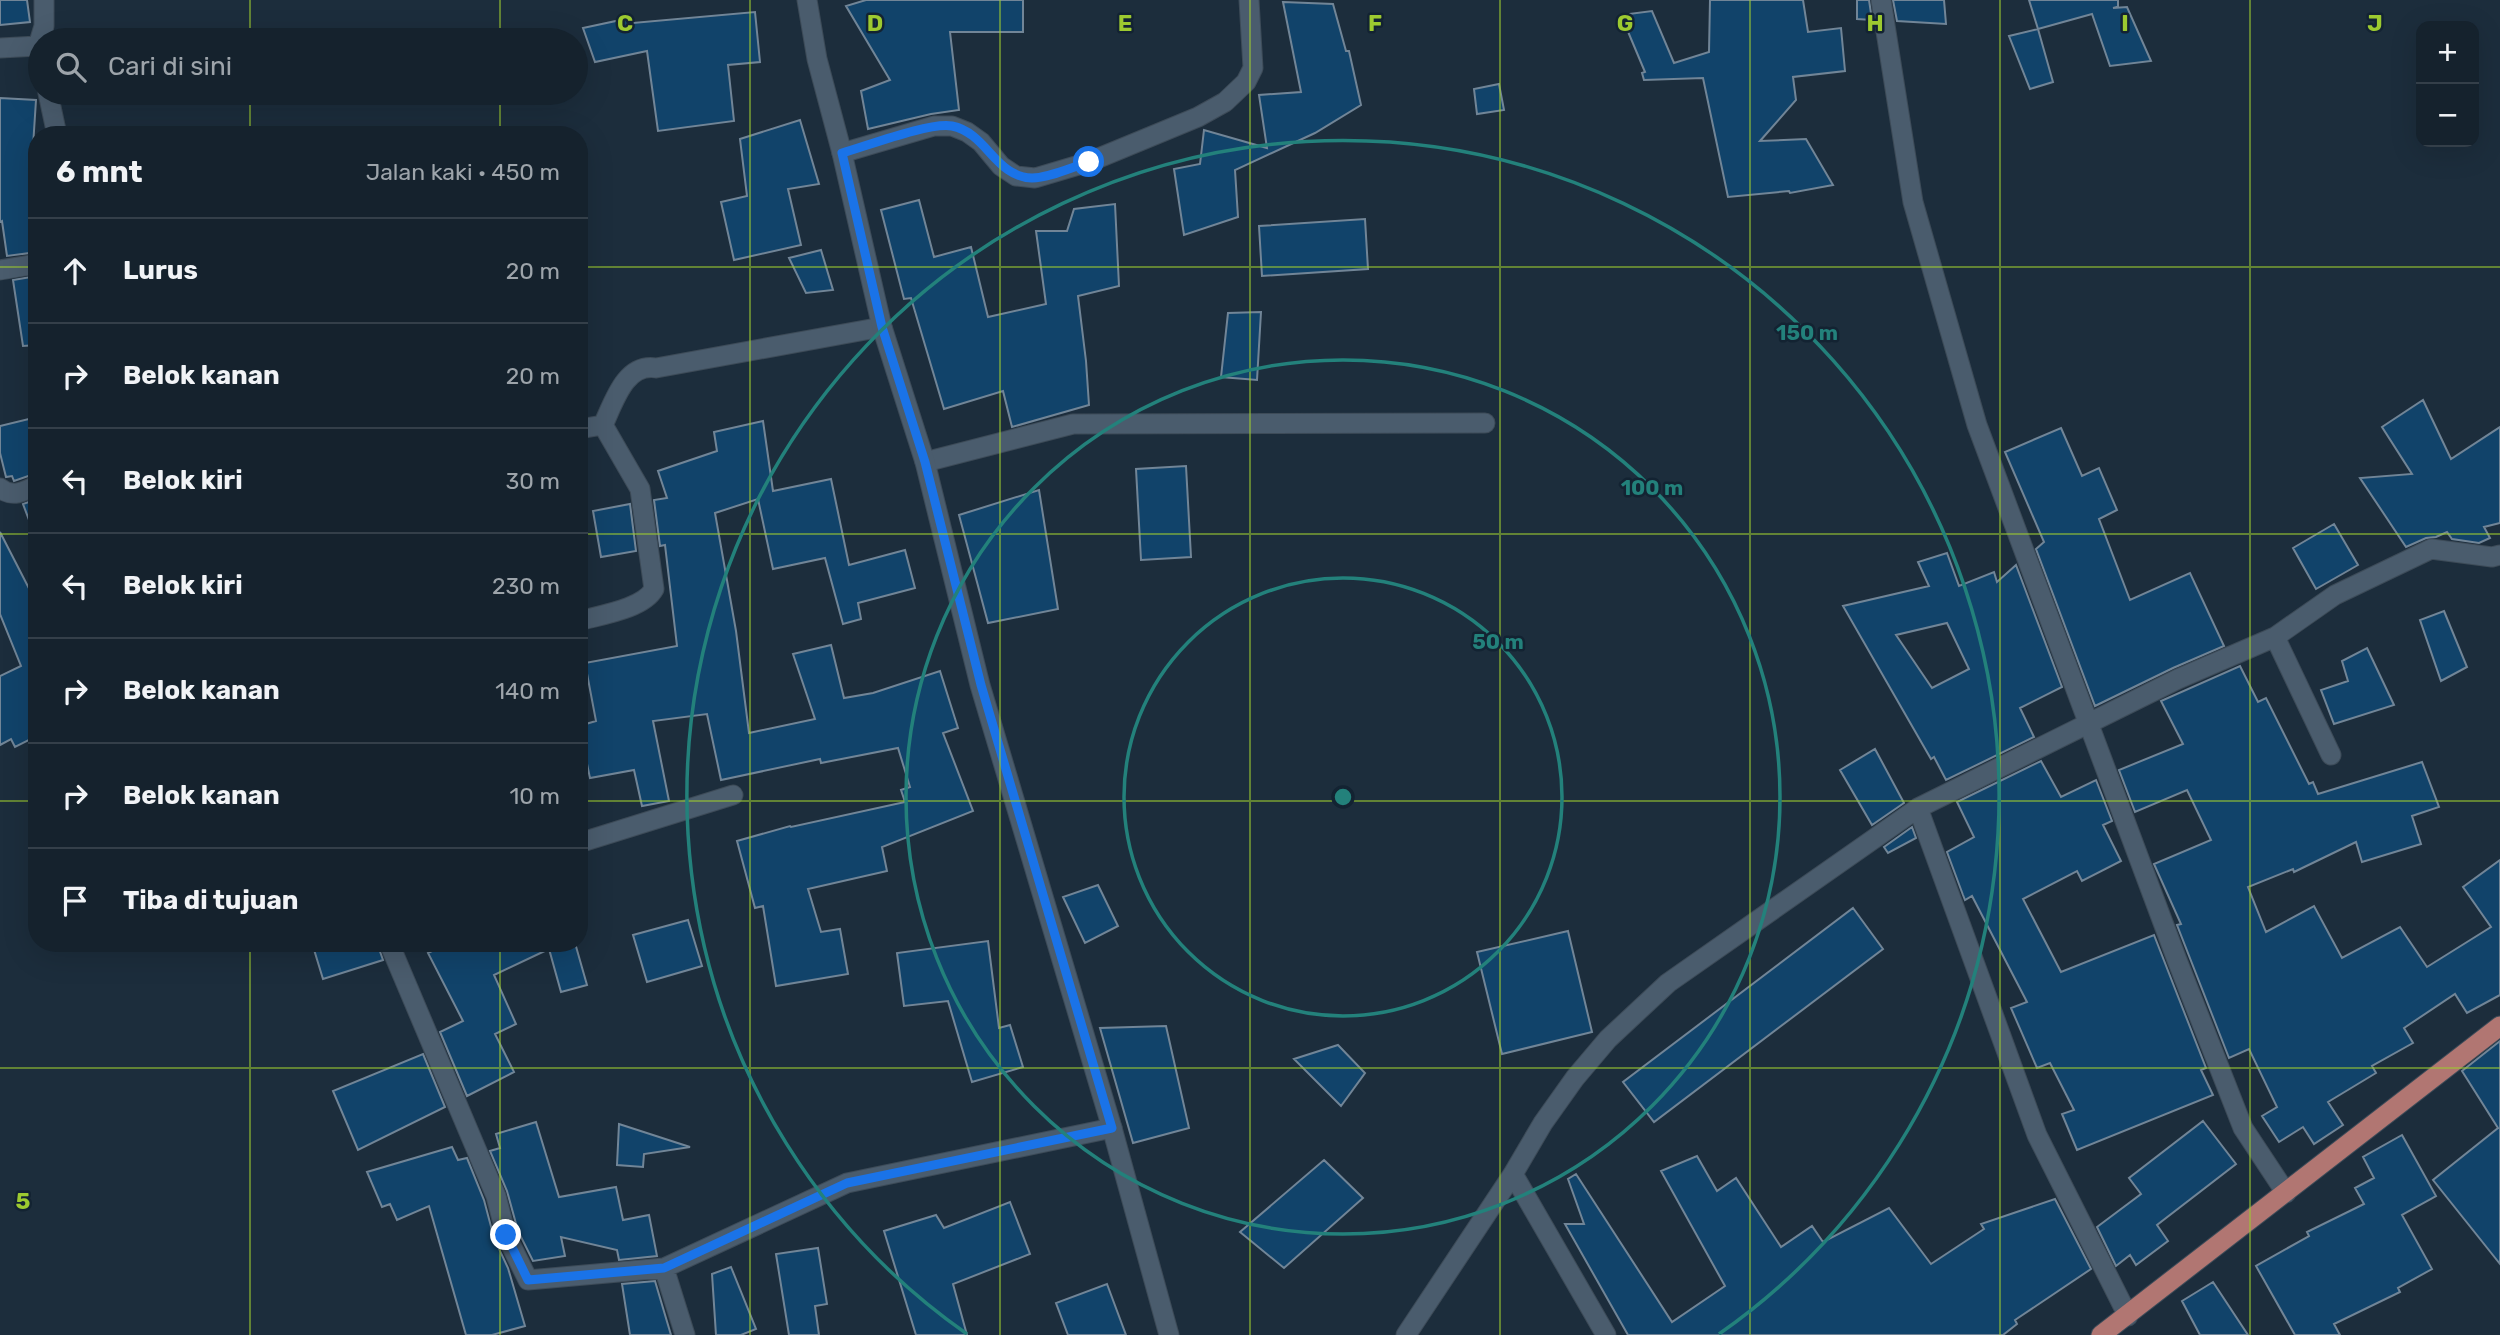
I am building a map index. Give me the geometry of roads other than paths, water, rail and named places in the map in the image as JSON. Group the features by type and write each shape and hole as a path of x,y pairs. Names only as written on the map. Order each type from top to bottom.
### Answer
{"main road":[{"path":"2101,1335 2500,1026"}],"street":[{"path":"44,0 44,28"},
{"path":"807,0 817,59 842,153 882,327 925,462 981,685 1112,1128 1169,1335"},
{"path":"842,153 934,126 952,126 981,142 1001,166 1016,176 1035,178 1089,162 1198,117 1225,102 1246,82 1253,68 1249,0"},
{"path":"1881,0 1916,215 1977,425 2243,1128 2286,1193"},
{"path":"0,48 28,51"},
{"path":"51,105 55,126"},
{"path":"0,270 28,265"},
{"path":"603,425 624,381 639,369 882,327"},
{"path":"925,462 1073,424 1485,423"},
{"path":"588,428 603,425"},
{"path":"588,618 635,605 645,600 654,589 640,489 603,425"},
{"path":"0,488 6,493 14,494 28,489"},
{"path":"1406,1335 1513,1174 1543,1123 1575,1079 1631,1015 1668,983 1918,808 2178,679 2275,637 2335,595 2431,549 2497,561"},
{"path":"2275,637 2331,755"},
{"path":"588,840 733,795"},
{"path":"1918,808 2037,1135 2128,1315"},
{"path":"393,952 496,1196 506,1235 528,1280 664,1268 847,1183 1112,1128"},
{"path":"1513,1174 1606,1335"},
{"path":"664,1268 685,1335"}]}
